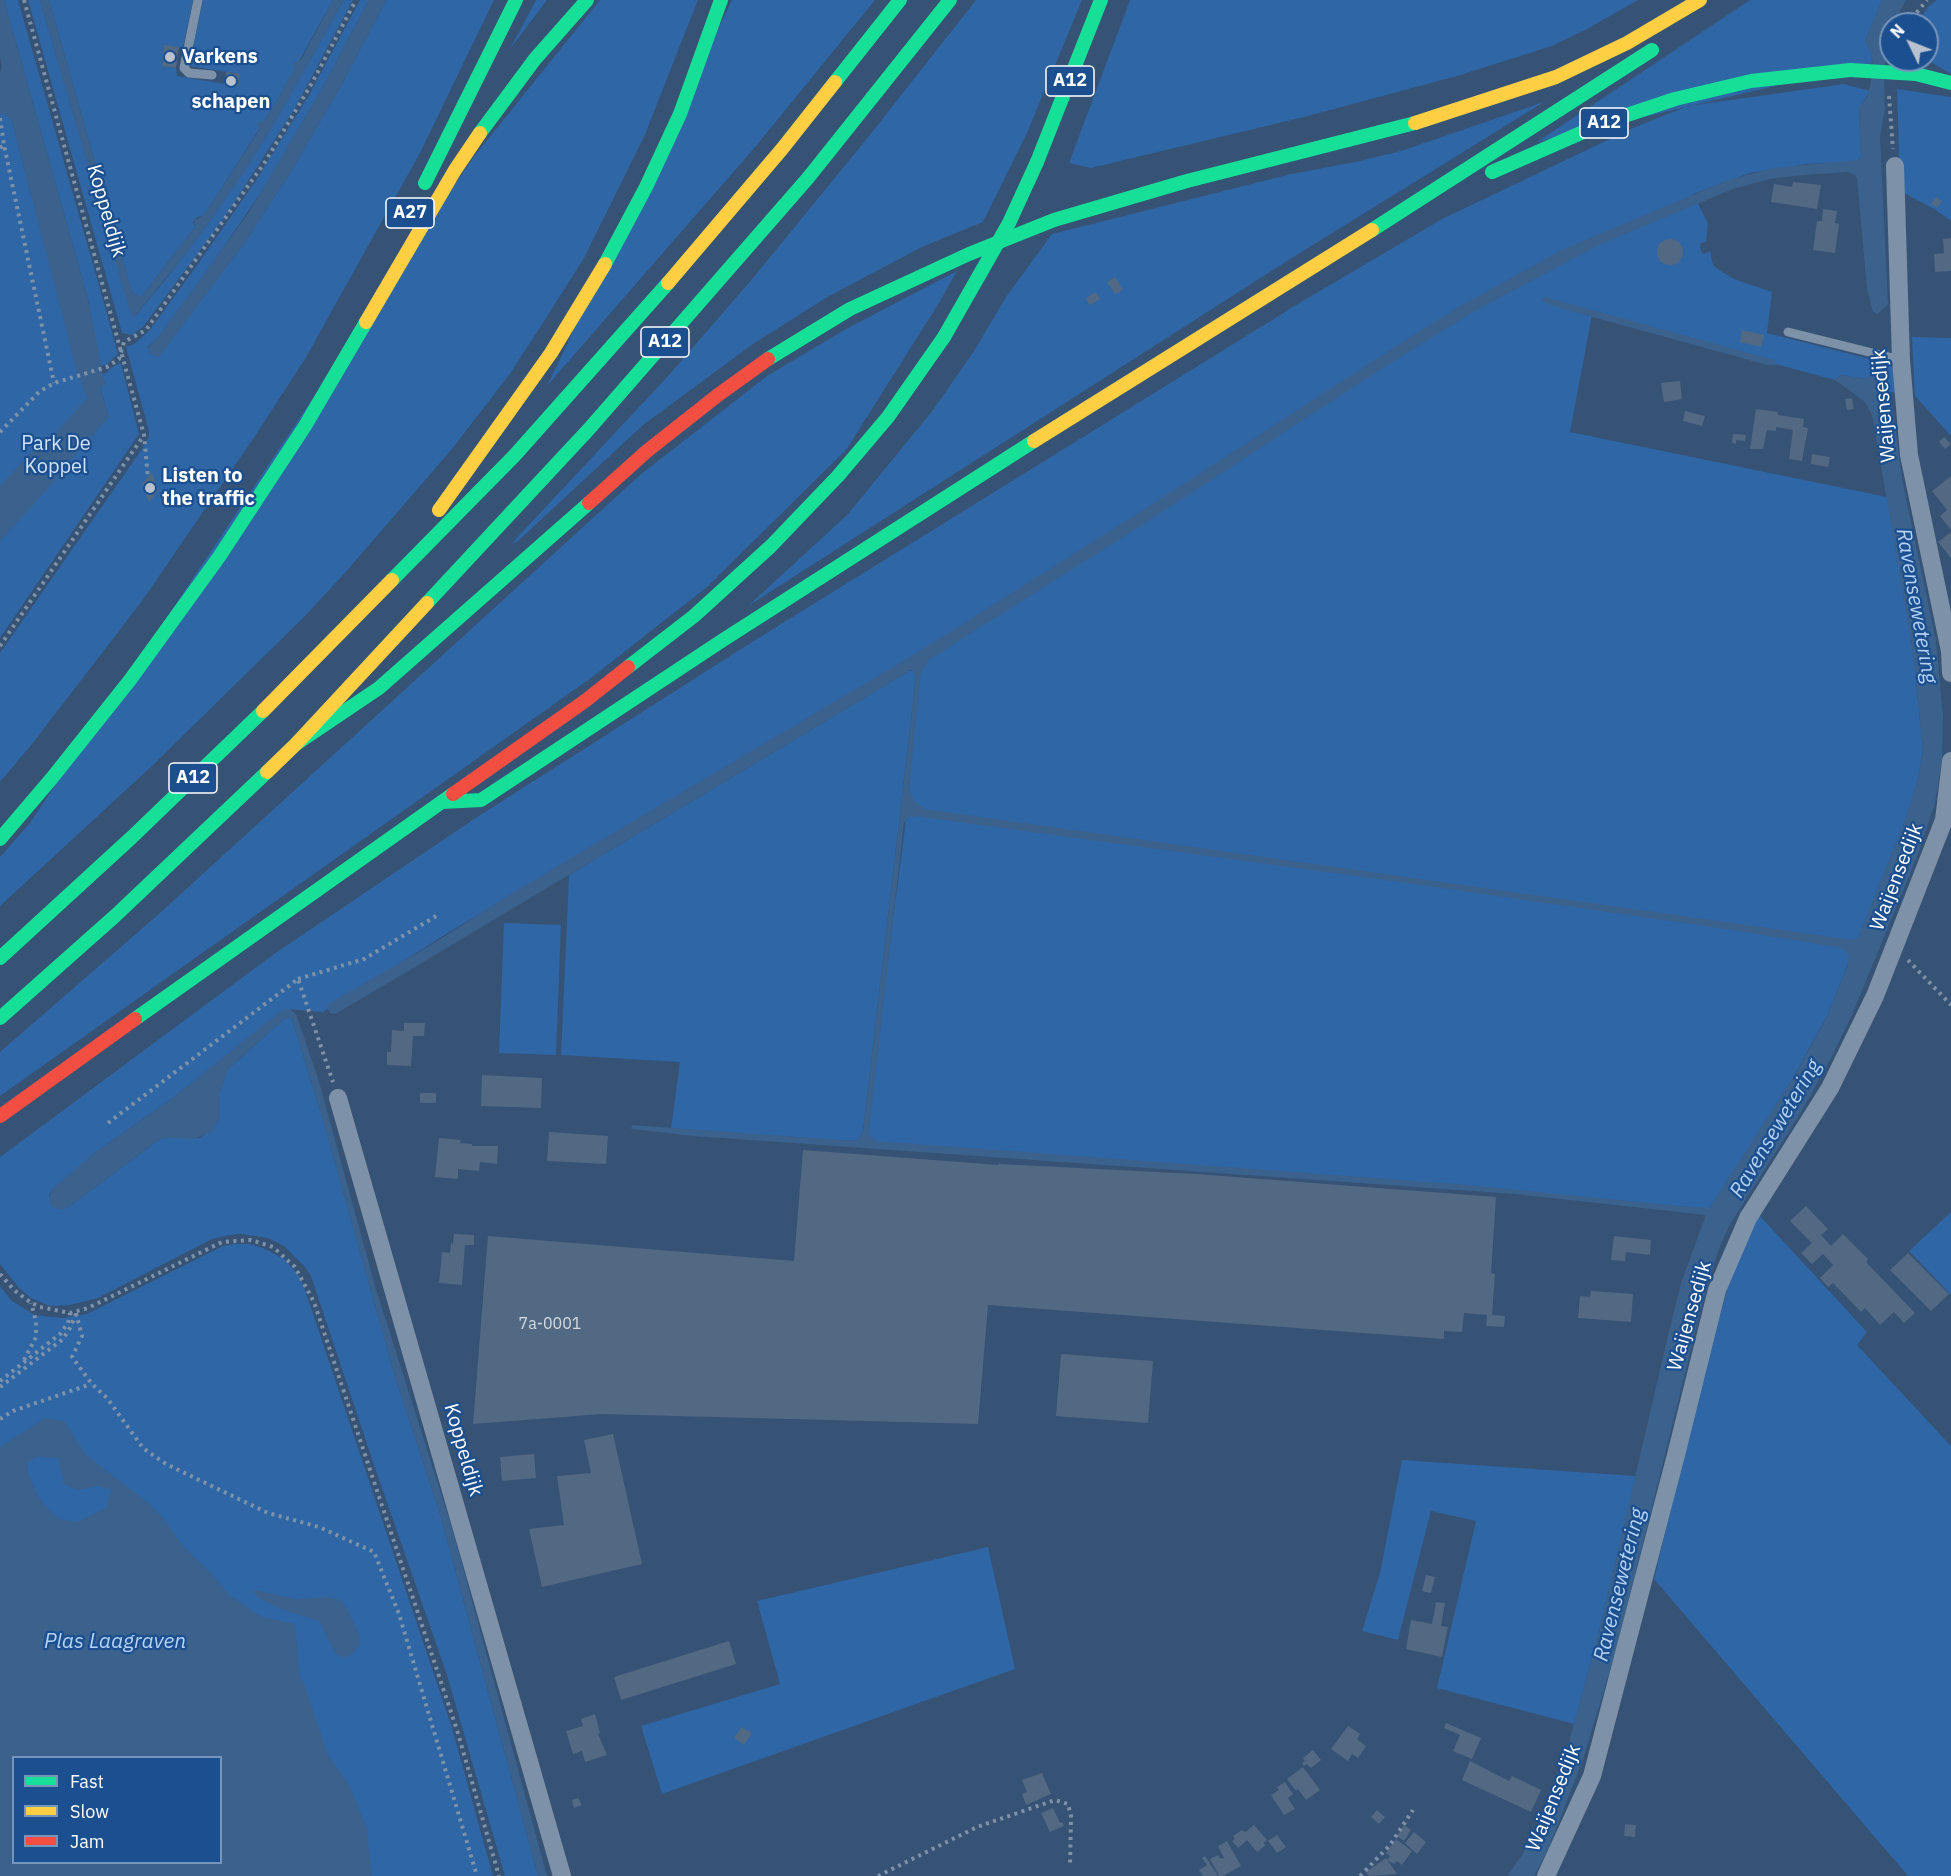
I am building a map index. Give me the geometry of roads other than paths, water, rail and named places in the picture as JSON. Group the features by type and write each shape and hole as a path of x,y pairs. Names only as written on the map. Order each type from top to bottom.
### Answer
{"highway":[{"name":"A27","path":"418,197 516,0"},
{"path":"0,839 130,680 219,557 305,426 455,170 513,87 587,0"},
{"path":"380,592 551,353 602,270 646,187 680,114 721,0"},
{"name":"A12","path":"0,958 181,790 515,455 664,288 782,149 900,0"},
{"name":"A12","path":"0,1018 115,916 296,744 458,571 597,420 808,178 950,0"},
{"name":"A12","path":"0,1116 585,701 694,616 739,576 838,476 888,417 944,337 1009,223 1037,162 1101,0"},
{"name":"A12","path":"296,744 379,688 647,451 709,402 776,354 850,309 909,280 1054,220 1186,181 1390,131 1473,106 1556,77 1627,43 1700,0"},
{"name":"A12","path":"442,802 481,800 723,640 1089,406 1374,229 1661,44"},
{"name":"A12","path":"1374,229 1486,175 1606,122 1676,99 1750,81 1850,70 1916,74 1951,83"},
{"path":"305,426 340,341"}],"street":[{"name":"Waijensedijk","path":"1895,166 1901,360 1909,455 1950,651 1951,673"},
{"name":"Waijensedijk","path":"1545,1876 1592,1776 1717,1290 1748,1218 1830,1088 1875,996 1944,820 1951,761"},
{"name":"Koppeldijk","path":"338,1098 562,1876"}],"lane":[{"path":"198,0 184,68 189,73 212,75"},
{"path":"1788,332 1901,360"}],"water":[{"path":"0,0 4,0 88,299 105,385 100,388 109,417 0,541 0,486 38,445 46,444 87,398 77,372 12,121 6,115 0,114 2,66"},
{"path":"40,0 49,0 131,289 133,293 141,297 195,227 194,220 203,216 216,197 259,130 257,123 264,121 278,99 294,69 293,62 301,60 333,0 344,0 243,174 189,250 134,317 131,315"},
{"path":"369,0 386,0 342,84 290,173 245,242 158,358 156,355 155,357 147,348 157,339 249,212 320,92"},
{"name":"Ravensewetering","path":"1882,0 1906,0 1900,12 1879,12 1879,72 1884,72 1885,109 1880,136 1888,304 1877,314 1873,312 1867,289 1855,175 1848,172 1803,175 1770,179 1733,189 1601,244 1475,311 930,659 921,672 909,789 914,801 924,809 1853,940 1859,936 1906,818 1918,779 1923,750 1913,651 1872,415 1865,402 1835,380 1841,375 1866,379 1873,372 1884,374 1890,392 1903,484 1936,641 1943,716 1942,760 1935,803 1918,854 1852,1015 1803,1109 1729,1226 1718,1251 1700,1312 1619,1641 1583,1759 1548,1850 1534,1876 1507,1876 1535,1831 1567,1749 1598,1636 1681,1283 1706,1215 1515,1194 693,1136 631,1129 632,1125 855,1141 861,1136 916,676 911,670 335,1014 330,1013 327,1007 330,1003 431,945 514,892 920,651 1401,343 1457,308 1531,267 1562,250 1728,180 1774,168 1858,160 1861,156 1859,108 1868,96 1872,75 1873,63 1865,41","holes":["909,817 1407,883 1842,948 1849,955 1847,967 1828,1014 1810,1048 1709,1208 1469,1185 877,1141 870,1136 904,823"]},
{"path":"1545,297 1774,360 1776,365 1767,365 1567,310 1543,302 1542,299"},
{"path":"285,1009 290,1009 296,1014 318,1078 376,1289 453,1531 547,1876 538,1876 440,1514 395,1377 325,1127 292,1019 289,1017 284,1019 227,1070 220,1092 220,1118 212,1132 194,1139 160,1139 67,1208 60,1210 54,1207 49,1199 52,1189 96,1152 174,1097"},
{"name":"Plas Laagraven","path":"45,1418 64,1421 86,1455 147,1502 163,1518 181,1544 212,1574 230,1596 263,1617 295,1624 300,1677 328,1755 349,1785 366,1826 372,1876 0,1876 0,1447","holes":["37,1457 58,1458 64,1484 78,1490 98,1486 111,1489 106,1508 77,1522 59,1519 47,1508 37,1494 28,1473 27,1463"]},
{"path":"255,1590 296,1599 328,1597 340,1600 346,1607 359,1634 360,1645 350,1656 340,1657 319,1621 281,1609 260,1599 254,1593"}],"place":[{"name":"Varkens","path":"170,57"},
{"name":"schapen","path":"231,81"},
{"name":"Listen to the traffic","path":"150,488"}],"park label":[{"name":"Park De Koppel","path":"56,456"}]}
